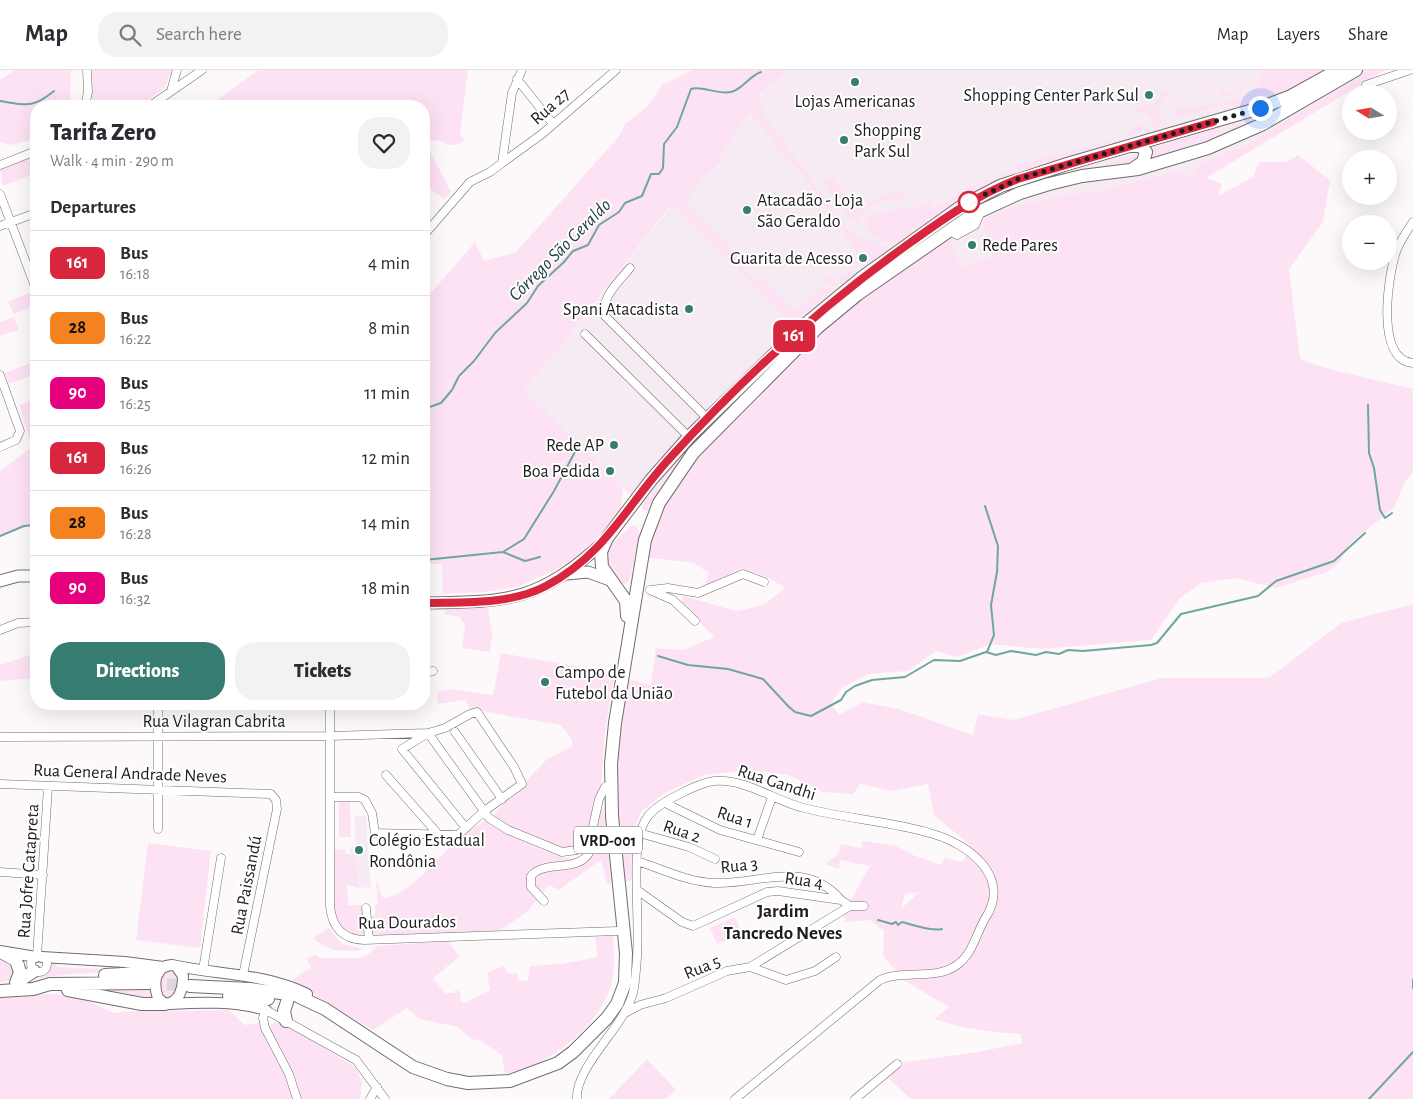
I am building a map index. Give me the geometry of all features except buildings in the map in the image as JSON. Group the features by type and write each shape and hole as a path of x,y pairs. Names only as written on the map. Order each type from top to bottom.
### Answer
{"main road":[{"name":"VRD-001","path":"541,1070 589,1030 609,1004 618,977 617,931 605,788 608,723 627,613 626,601 602,567 601,558 608,538 651,480 689,437 802,327 847,289 962,206 990,190 1018,179 1275,102 1338,70"},
{"path":"184,991 250,989 295,995 325,1009 413,1067 447,1079 468,1083 510,1081 541,1070 564,1059 621,1009 626,964 612,824 611,764 615,722 636,587 649,527 659,503 674,479 719,425 817,328 858,294 948,230 981,210 1058,181 1082,176 1128,171 1208,148 1263,124 1356,70"},
{"path":"1208,148 1223,137 1227,130 1224,123 1213,122"},
{"path":"1128,146 1141,146 1145,149 1146,155 1141,164 1128,171"},
{"path":"430,603 515,597 538,590 565,574 608,538"},
{"path":"565,574 588,572 627,587 636,587"},
{"path":"0,581 18,576 30,576"},
{"path":"16,983 20,972 17,963"},
{"path":"0,985 33,978 160,969"},
{"path":"33,978 50,984 149,983"},
{"path":"0,991 33,978 78,991 142,1004 167,1004"},
{"path":"184,991 287,1002 313,1009 325,1009"},
{"path":"286,1021 284,1011 287,1002"}],"street":[{"path":"86,100 88,92 87,70"},
{"path":"171,91 177,70"},
{"path":"158,100 202,70"},
{"name":"Rua 27","path":"502,162 510,101 516,79 522,70"},
{"name":"Rua 27","path":"430,226 470,182 490,172 553,124 616,70"},
{"path":"1366,85 1410,70"},
{"path":"516,79 553,124"},
{"path":"0,165 30,153"},
{"path":"0,194 30,273"},
{"path":"0,226 30,215"},
{"path":"1413,222 1396,254 1387,321 1390,342 1394,350 1403,360 1413,363"},
{"path":"630,268 607,299 604,306 605,316 708,419"},
{"path":"585,334 689,437"},
{"path":"0,448 16,440 20,430 1,378"},
{"path":"650,590 668,588 698,592 743,574 764,582"},
{"path":"636,587 650,590 673,600 694,622"},
{"path":"0,630 18,623 30,622"},
{"path":"158,710 158,830"},
{"name":"Rua Dourados","path":"330,710 330,900 332,919 336,928 346,937 370,940 617,931"},
{"path":"330,798 359,797 365,800 372,813 375,833 458,835 466,828 483,812 522,784 514,767 476,712 448,727 428,733 402,749 466,828"},
{"path":"455,732 502,799"},
{"path":"428,733 483,812 500,826 562,852 577,850 590,840"},
{"name":"Rua Vilagran Cabrita","path":"0,737 330,736 428,733"},
{"path":"386,775 438,834"},
{"name":"Rua Gandhi","path":"577,1099 577,1091 583,1075 621,1009 633,994 637,961 636,890 639,833 650,814 665,803 704,783 714,781 736,784 802,808 934,834 967,851 982,864 990,875 995,890 993,905 963,961 955,967 936,973 891,976 880,980 734,1099"},
{"name":"Rua General Andrade Neves","path":"0,784 158,791 276,791"},
{"name":"Rua Jofre Catapreta","path":"38,957 48,787"},
{"path":"544,901 531,887 531,876 539,870 583,860 590,851 590,840 599,798 605,788"},
{"name":"Rua General Andrade Neves","path":"259,792 271,794 276,800"},
{"path":"757,840 772,797"},
{"name":"Rua Paissandú","path":"243,975 277,809 276,800"},
{"name":"Rua 1","path":"665,803 720,830 799,852"},
{"name":"Rua 2","path":"639,833 689,847 715,859"},
{"path":"203,970 221,858"},
{"name":"Rua 3","path":"637,861 679,875 715,883 777,877 814,880 826,885 841,900"},
{"path":"0,872 43,875"},
{"name":"Rua 4","path":"636,890 682,922 693,926 767,892 778,891 841,900 850,906"},
{"path":"850,906 864,906"},
{"name":"Rua 5","path":"621,1009 666,998 726,971 750,967 850,906"},
{"path":"366,908 370,940"},
{"path":"0,952 38,957 134,962 160,969 176,966 243,975 293,988 309,996 325,1009"},
{"path":"0,952 17,963 33,978"},
{"path":"33,978 46,968 46,961 38,957"},
{"path":"33,978 31,962 38,957"},
{"path":"750,967 786,980 815,971 836,957"},
{"path":"176,966 184,976 184,991 195,1002"},
{"path":"160,969 155,981 156,994 161,1002 167,1004 195,1002 245,1006 266,1010 356,1060 385,1099"},
{"path":"167,1004 184,991"},
{"path":"266,1010 263,1018 264,1028 289,1074 297,1099"},
{"path":"855,1099 897,1064"},
{"path":"370,1099 377,1087"}],"shaded area":[{"path":"15,70 71,70 70,99 30,100 30,140 12,145 0,142 0,80"},
{"path":"92,70 183,70 169,77 165,88 148,100 92,100"},
{"path":"258,70 468,70 460,132 464,141 457,145 447,145 442,141 430,140 430,100 219,99"},
{"path":"692,70 788,70 760,93 759,100 764,115 846,227 868,243 874,252 875,258 865,266 861,264 856,252 819,197 778,148 773,147 771,141 775,140 766,133 750,113 719,157 724,162 703,178 685,203 749,266 745,271 757,282 762,277 794,310 800,309 823,287 829,287 833,291 800,317 781,337 792,324 679,210 670,206 551,359 524,390 623,489 620,514 583,552 561,567 518,587 484,592 443,594 442,564 430,564 430,294 475,242 484,261 516,252 620,135 625,124 649,105 662,85"},
{"path":"788,70 1369,70 1243,147 1199,163 1194,172 1184,175 1175,171 1101,191 1069,194 1014,206 982,218 992,258 960,268 951,236 656,520 567,435 524,390 551,359 671,206 679,210 703,178 724,163 719,157 759,100 762,90"},
{"path":"1261,70 1330,70 1288,92 1251,106 1234,107 1224,105 1177,118 1175,115 1178,107 1231,101 1249,94 1257,85"},
{"path":"1369,70 1385,70 1360,85 1344,85"},
{"path":"1224,86 1225,92 1236,92 1237,87 1249,86 1230,95 1219,97"},
{"path":"1342,86 1342,96 1206,178 1222,184 1218,196 1253,177 1259,162 1287,162 1298,155 1330,180 1323,222 1289,269 1300,359 1342,372 1413,389 1413,473 1405,481 1394,508 1350,543 1340,562 1327,572 1276,588 1236,578 1201,583 1179,599 1151,640 1041,649 991,644 957,657 936,651 908,671 868,674 842,688 831,703 839,715 863,702 899,709 973,735 978,714 1013,720 1162,678 1269,678 1341,623 1413,604 1413,1099 911,1099 888,1078 905,1062 978,1052 1022,1043 1021,1034 977,1030 934,1019 949,1007 905,981 883,956 884,931 870,920 846,922 843,914 870,866 840,860 839,869 825,864 839,853 841,844 861,848 863,841 896,846 913,855 941,865 944,858 963,862 966,855 968,856 970,845 934,815 928,784 892,791 860,784 853,794 822,792 789,775 750,770 704,775 663,794 641,812 633,831 631,855 634,880 625,882 617,829 615,770 625,678 651,685 656,648 684,650 714,637 681,602 684,596 736,611 764,605 785,588 769,578 742,568 705,586 709,573 694,563 645,557 656,520 669,496 690,465 717,435 823,330 905,267 951,236 960,267 992,258 982,218 1014,206 1069,194 1101,191 1175,171 1184,175 1194,172 1199,163 1243,147","holes":["919,892 902,908 905,894"]},
{"path":"1212,87 1217,89 1212,94 1165,97 1157,110 1162,124 1152,128 1151,119 1146,114 1130,114 1145,104 1148,108 1161,97 1159,92 1167,89 1168,95 1211,93"},
{"path":"1273,112 1245,126 1232,130 1232,126"},
{"path":"1139,123 1143,124 1147,130 1007,176 1002,175 1002,173 1041,158 1119,139 1127,135"},
{"path":"1214,129 1220,130 1220,135 1150,158 1150,152 1155,148"},
{"path":"430,152 451,192 445,199 430,189"},
{"path":"1132,156 1140,160 1123,167 1095,169"},
{"path":"30,158 30,175 3,186 0,169"},
{"path":"833,176 857,209 886,194 888,197 895,192 904,193 903,198 882,202 869,207 861,217 859,225 846,214 823,183"},
{"path":"992,177 992,182 959,200 895,244 881,241 866,230 866,220 877,213 914,207 930,202 934,209 974,185"},
{"path":"867,237 881,245 890,247 878,256"},
{"path":"850,266 855,274 841,285 838,280 841,272 844,276 851,271 848,267"},
{"path":"837,270 834,280 836,285 820,284"},
{"path":"30,292 30,307 14,314 8,302"},
{"path":"14,317 19,330 0,336 0,322"},
{"path":"30,363 30,376 9,384 5,373"},
{"path":"30,402 30,441 19,405"},
{"path":"30,448 30,525 0,536 0,471"},
{"path":"661,483 648,509 643,510 642,503"},
{"path":"635,525 640,533 631,576 628,582 624,584 614,578 604,557 610,545 631,526"},
{"path":"488,607 492,634 490,652 462,648 465,626 460,617 445,614 445,608"},
{"path":"501,653 615,673 605,733 602,777 596,813 591,828 584,840 575,847 557,847 545,843 519,833 490,818 507,799 523,789 527,780 546,760 572,746 572,740 561,725 470,709 465,700 438,704 437,692 450,689 493,695"},
{"path":"30,655 30,678 0,681 0,665"},
{"path":"339,801 350,801 351,837 339,837"},
{"path":"599,809 604,809 612,883 607,884 601,860 559,890 549,885 528,911 499,931 371,937 370,919 375,914 375,905 378,904 376,879 381,895 385,898 396,894 428,870 466,832 487,820 539,849 561,857 578,857 585,854"},
{"name":"Colégio Estadual Rondônia","path":"354,816 366,816 371,887 359,888 357,859 351,859 350,847 356,846"},
{"path":"148,843 211,851 200,948 136,940"},
{"path":"345,849 346,854 350,854 351,859 357,858 359,888 347,884 348,905 363,905 364,936 358,936 342,930 334,911 335,850"},
{"path":"735,917 742,933 717,944 710,928"},
{"path":"329,928 342,944 365,949 344,951 331,949 313,938"},
{"path":"613,936 614,965 612,982 597,1014 585,1029 555,1053 538,1063 505,1074 502,1055 479,1040 471,1039 458,1027 419,1019 407,1008 373,1030 291,981 311,967 306,958 316,955 320,958 359,958 366,956 378,946 448,941 459,957 433,978 445,993 454,993 455,990 460,992 461,1002 464,1003 490,990 487,973 504,966 507,973 517,973 518,980 528,981 530,966 561,964 598,957 595,937"},
{"path":"0,959 15,967 12,981 0,982"},
{"path":"55,960 57,967 108,969 114,965 141,967 140,971 70,974 26,980 32,974 42,973 48,969 48,962"},
{"path":"167,971 175,973 177,978 177,992 168,998 161,996 160,985 160,979"},
{"path":"153,975 155,999 129,996 106,989"},
{"path":"55,994 82,998 114,1013 133,1011 229,1010 245,1025 259,1023 287,1079 293,1099 0,1099 0,996"},
{"path":"276,1022 284,1023 356,1068 362,1083 360,1099 302,1099 270,1030 271,1024"},
{"path":"647,1059 676,1090 666,1099 609,1099"}],"waterway":[{"name":"Córrego São Geraldo","path":"430,407 441,403 452,390 459,376 474,361 495,333 527,303 538,286 573,251 588,245 599,225 619,212 625,203 642,196 651,174 659,174 663,168 664,144 677,127 691,89 699,88 726,93 731,92 739,89 761,72"},
{"path":"42,100 54,91"},
{"path":"0,101 16,104 30,104"},
{"path":"1368,405 1369,453 1374,468 1380,510 1385,518 1392,513"},
{"path":"503,552 524,539 554,491 576,450"},
{"path":"985,506 998,546 997,572 991,605 994,635 987,652"},
{"name":"Córrego São Geraldo","path":"0,536 24,526 30,526"},
{"path":"658,656 688,665 728,669 763,679 795,712 811,716 841,700 846,692 855,686 872,680 905,677 934,660 960,661 986,652 996,655 1011,651 1036,655 1046,652 1059,654 1068,650 1083,651 1151,645 1157,643 1181,614 1258,596 1276,581 1334,561 1365,533"},
{"path":"430,559 503,552 525,561 540,557"},
{"path":"878,920 892,924 896,922 898,925 902,922 927,929 942,929"},
{"path":"1413,980 1413,988"},
{"path":"1369,1099 1413,1052"}],"tunnel":[{"path":"149,983 190,986"}],"bus line":[{"name":"161","path":"430,603 497,600 515,597 547,586 565,574 608,538 651,480 689,437 802,327 864,276 975,198 1018,179 1213,122"}],"place":[{"name":"Lojas Americanas","path":"855,82"},
{"name":"Shopping Center Park Sul","path":"1149,95"},
{"name":"Shopping Park Sul","path":"844,140"},
{"name":"Atacadão - Loja São Geraldo","path":"747,210"},
{"name":"Rede Pares","path":"972,245"},
{"name":"Guarita de Acesso","path":"863,258"},
{"name":"Spani Atacadista","path":"689,309"},
{"name":"Rede AP","path":"614,445"},
{"name":"Boa Pedida","path":"610,471"},
{"name":"Campo de Futebol da União","path":"545,682"},
{"name":"Colégio Estadual Rondônia","path":"359,850"}],"district":[{"name":"Jardim Tancredo Neves","path":"783,921"}],"route":[{"path":"969,202 990,190 1018,179 1260,108"}]}
